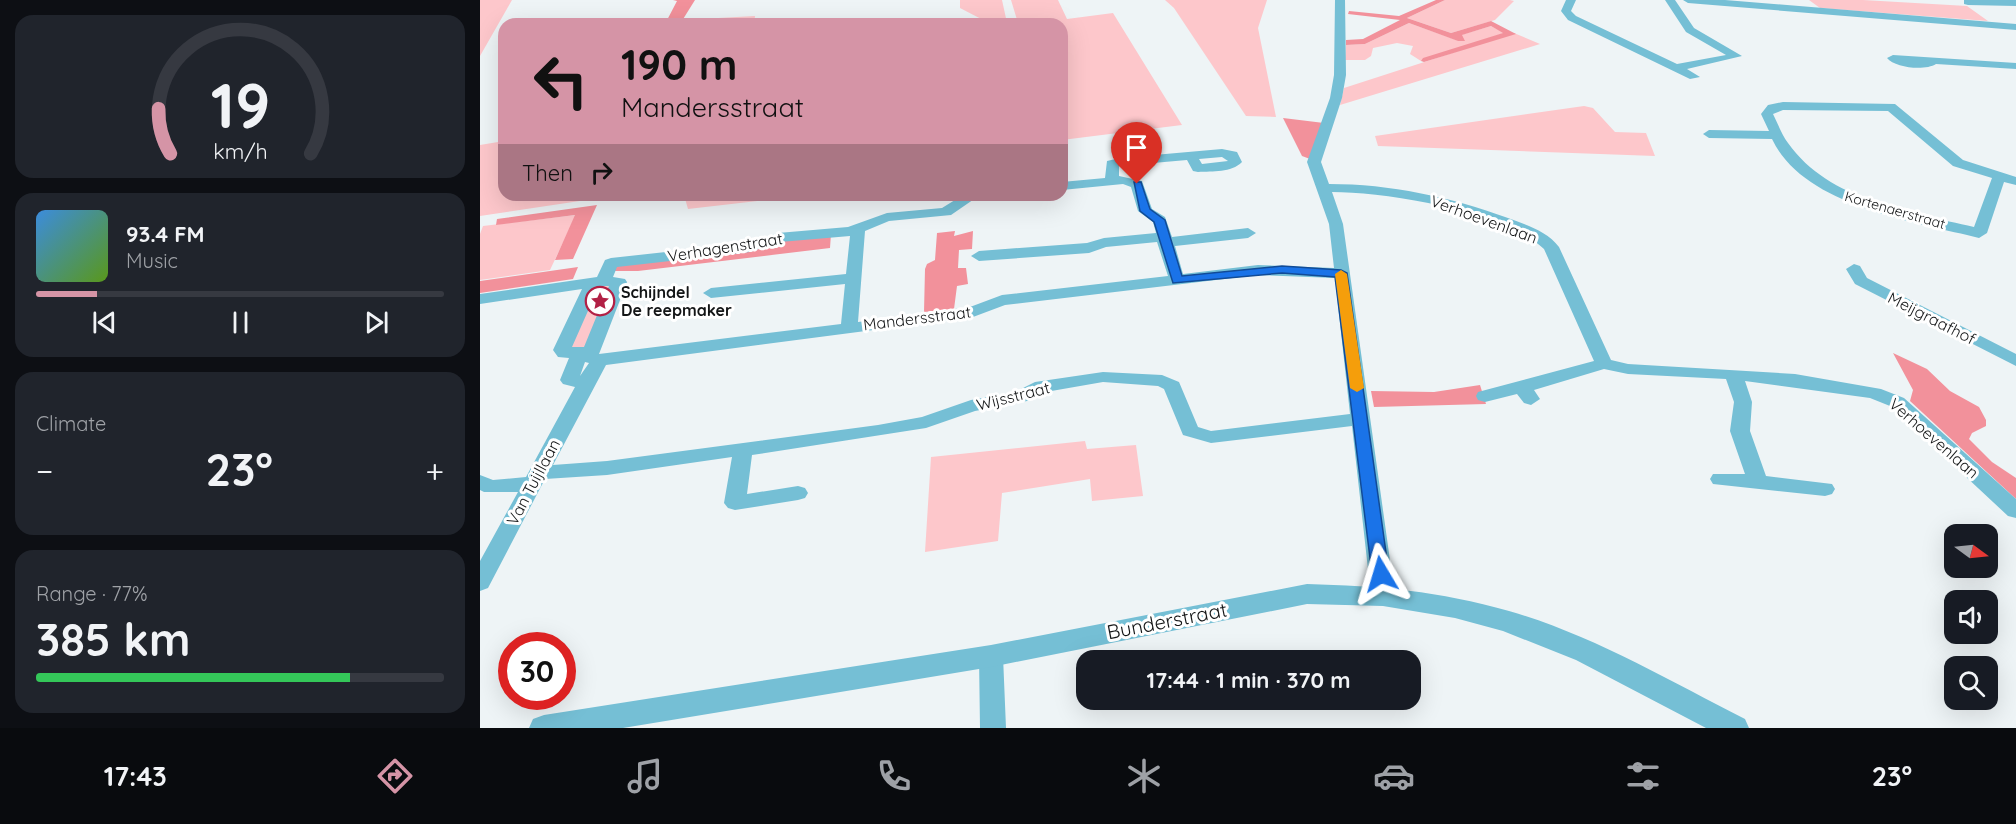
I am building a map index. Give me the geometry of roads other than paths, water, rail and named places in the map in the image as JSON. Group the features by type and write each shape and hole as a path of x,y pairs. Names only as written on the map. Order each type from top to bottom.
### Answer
{"street":[{"path":"1340,0 1340,75 1336,98 1314,162 1336,224 1383,596"},
{"path":"1571,0 1566,11 1572,18 1694,77"},
{"path":"1670,0 1690,30 1736,56 1676,68"},
{"path":"1688,0 2016,27"},
{"path":"1967,1 2001,24"},
{"path":"1967,1 2016,3"},
{"path":"1927,60 2016,66"},
{"path":"1709,134 1774,135 1767,114 1772,108 1891,107 1947,156 1966,166 2016,181"},
{"name":"Kortenaerstraat","path":"1774,135 1808,175 1847,197 1978,233 1999,177"},
{"path":"1112,181 1112,164 1191,156"},
{"path":"1068,185 1129,180 1137,184 1145,211 1160,220 1177,281"},
{"name":"Verhoevenlaan","path":"1323,188 1369,187 1434,199 1540,237 1551,247 1604,364"},
{"name":"Verhagenstraat","path":"598,282 611,264 750,247 778,238 858,228 887,217 946,212 963,201"},
{"path":"946,212 946,229"},
{"path":"849,327 858,228"},
{"path":"979,256 1089,248 1104,243 1248,233"},
{"name":"Mandersstraat","path":"590,355 973,312 1002,300 1282,269 1341,273"},
{"name":"Meijgraafhof","path":"1854,269 1861,281 2016,361"},
{"path":"711,293 853,278"},
{"name":"Van Tuijllaan","path":"480,582 585,382 592,375 590,355 619,286 619,282 615,280 598,282"},
{"path":"480,298 598,282"},
{"path":"590,355 564,353 562,350 598,282"},
{"name":"Verhoevenlaan","path":"1485,396 1526,393 1604,364 1628,369 1734,374 1806,382 1888,397 2016,512"},
{"path":"1734,374 1743,402 1740,431 1758,483"},
{"name":"Wijsstraat","path":"480,482 491,487 535,478 916,424 971,406 1020,397 1035,388 1103,377 1162,381 1172,386 1190,431 1212,437 1361,418"},
{"path":"743,449 735,504 798,493"},
{"path":"1720,479 1825,489"},
{"name":"Bunderstraat","path":"544,728 991,656 1307,594 1383,596 1455,608 1509,622 1586,652 1734,728"},
{"path":"991,656 993,728"}],"place":[{"name":"Schijndel De reepmaker","path":"600,301"}]}
